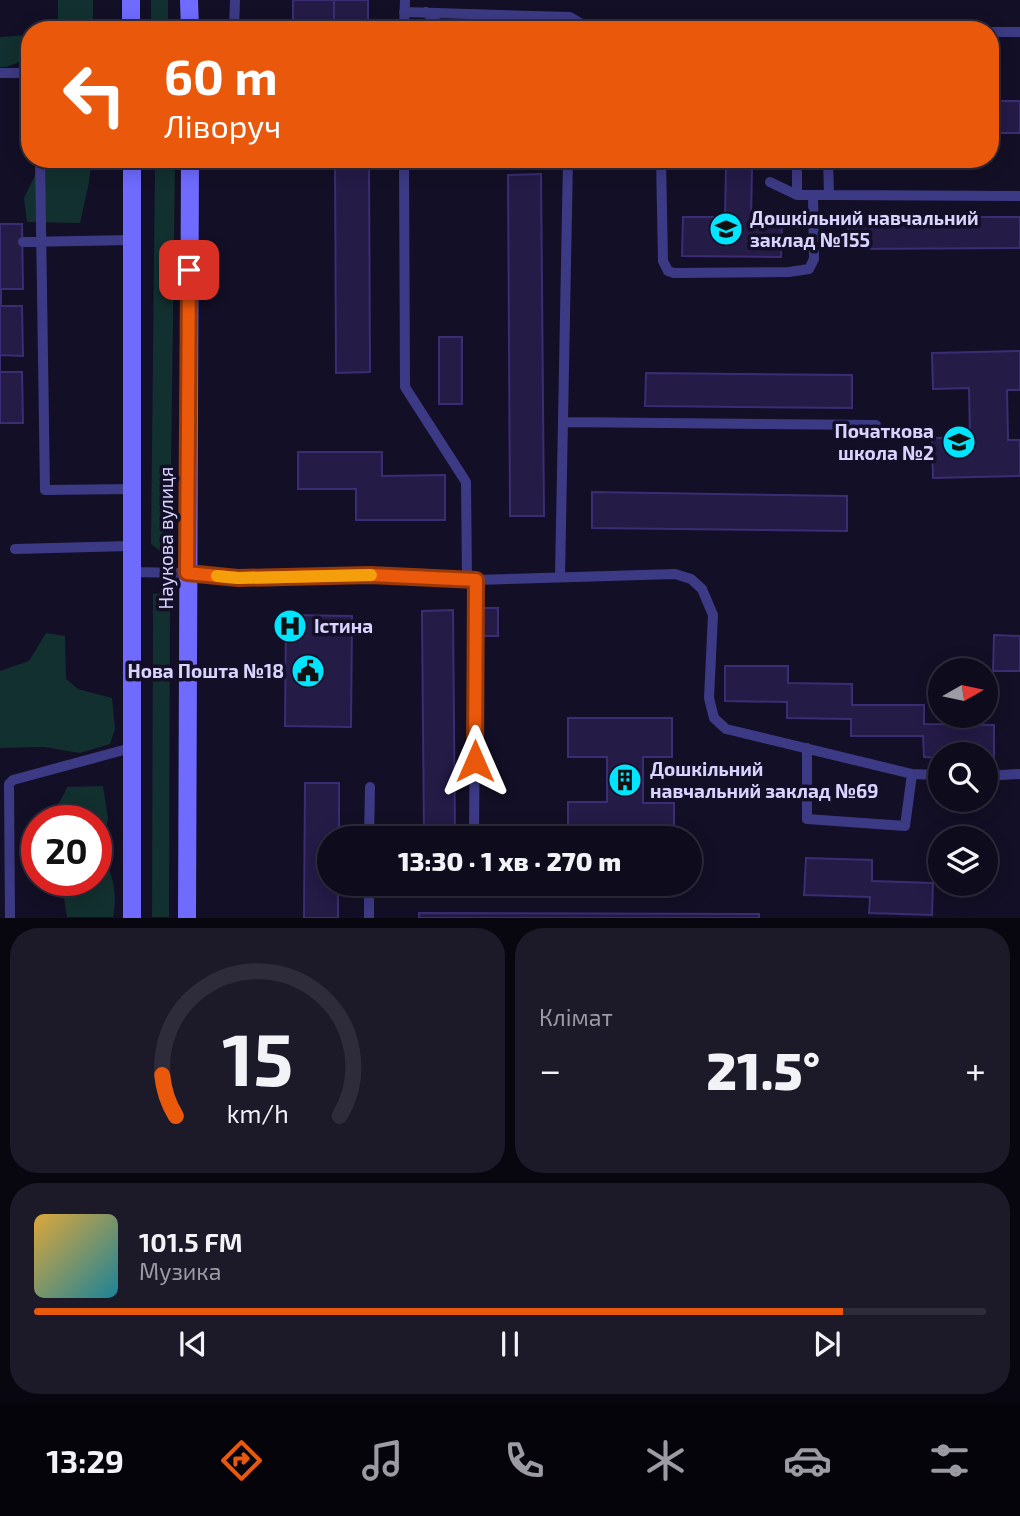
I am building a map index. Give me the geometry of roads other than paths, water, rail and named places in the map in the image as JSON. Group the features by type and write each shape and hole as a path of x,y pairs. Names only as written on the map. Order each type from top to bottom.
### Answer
{"main road":[{"path":"131,0 131,21"},
{"path":"189,0 190,21"},
{"name":"Наукова вулиця","path":"132,168 132,918"},
{"name":"Наукова вулиця","path":"187,918 190,168"}],"lane":[{"path":"234,21 235,0"},
{"path":"404,21 405,0"},
{"path":"404,12 570,17 577,21"},
{"path":"426,12 435,21"},
{"path":"999,32 1020,32"},
{"path":"0,73 21,72"},
{"path":"40,168 46,490 131,489"},
{"path":"404,168 405,387 466,482 471,580 474,826"},
{"path":"560,577 568,168"},
{"path":"662,168 663,261 668,271 674,273 789,272 809,269 814,259 813,195"},
{"path":"797,168 797,195"},
{"path":"828,168 829,195"},
{"path":"770,182 797,195 1020,196"},
{"path":"23,242 131,240"},
{"path":"564,422 876,425"},
{"path":"15,549 130,546"},
{"path":"130,572 187,573 238,578 370,575 471,580 675,574 691,579 702,589 713,615 709,698 713,718 726,729 912,774 928,775"},
{"path":"10,918 9,784 13,780 131,748"},
{"path":"807,748 807,819 905,826 912,774"},
{"path":"998,775 1020,774"},
{"path":"369,826 370,787"},
{"path":"369,896 369,918"}],"place":[{"name":"Дошкільний навчальний заклад №155","path":"726,229"},
{"name":"Початкова школа №2","path":"959,442"},
{"name":"Істина","path":"290,626"},
{"name":"Нова Пошта №18","path":"308,671"},
{"name":"Дошкільний навчальний заклад №69","path":"625,780"}]}
